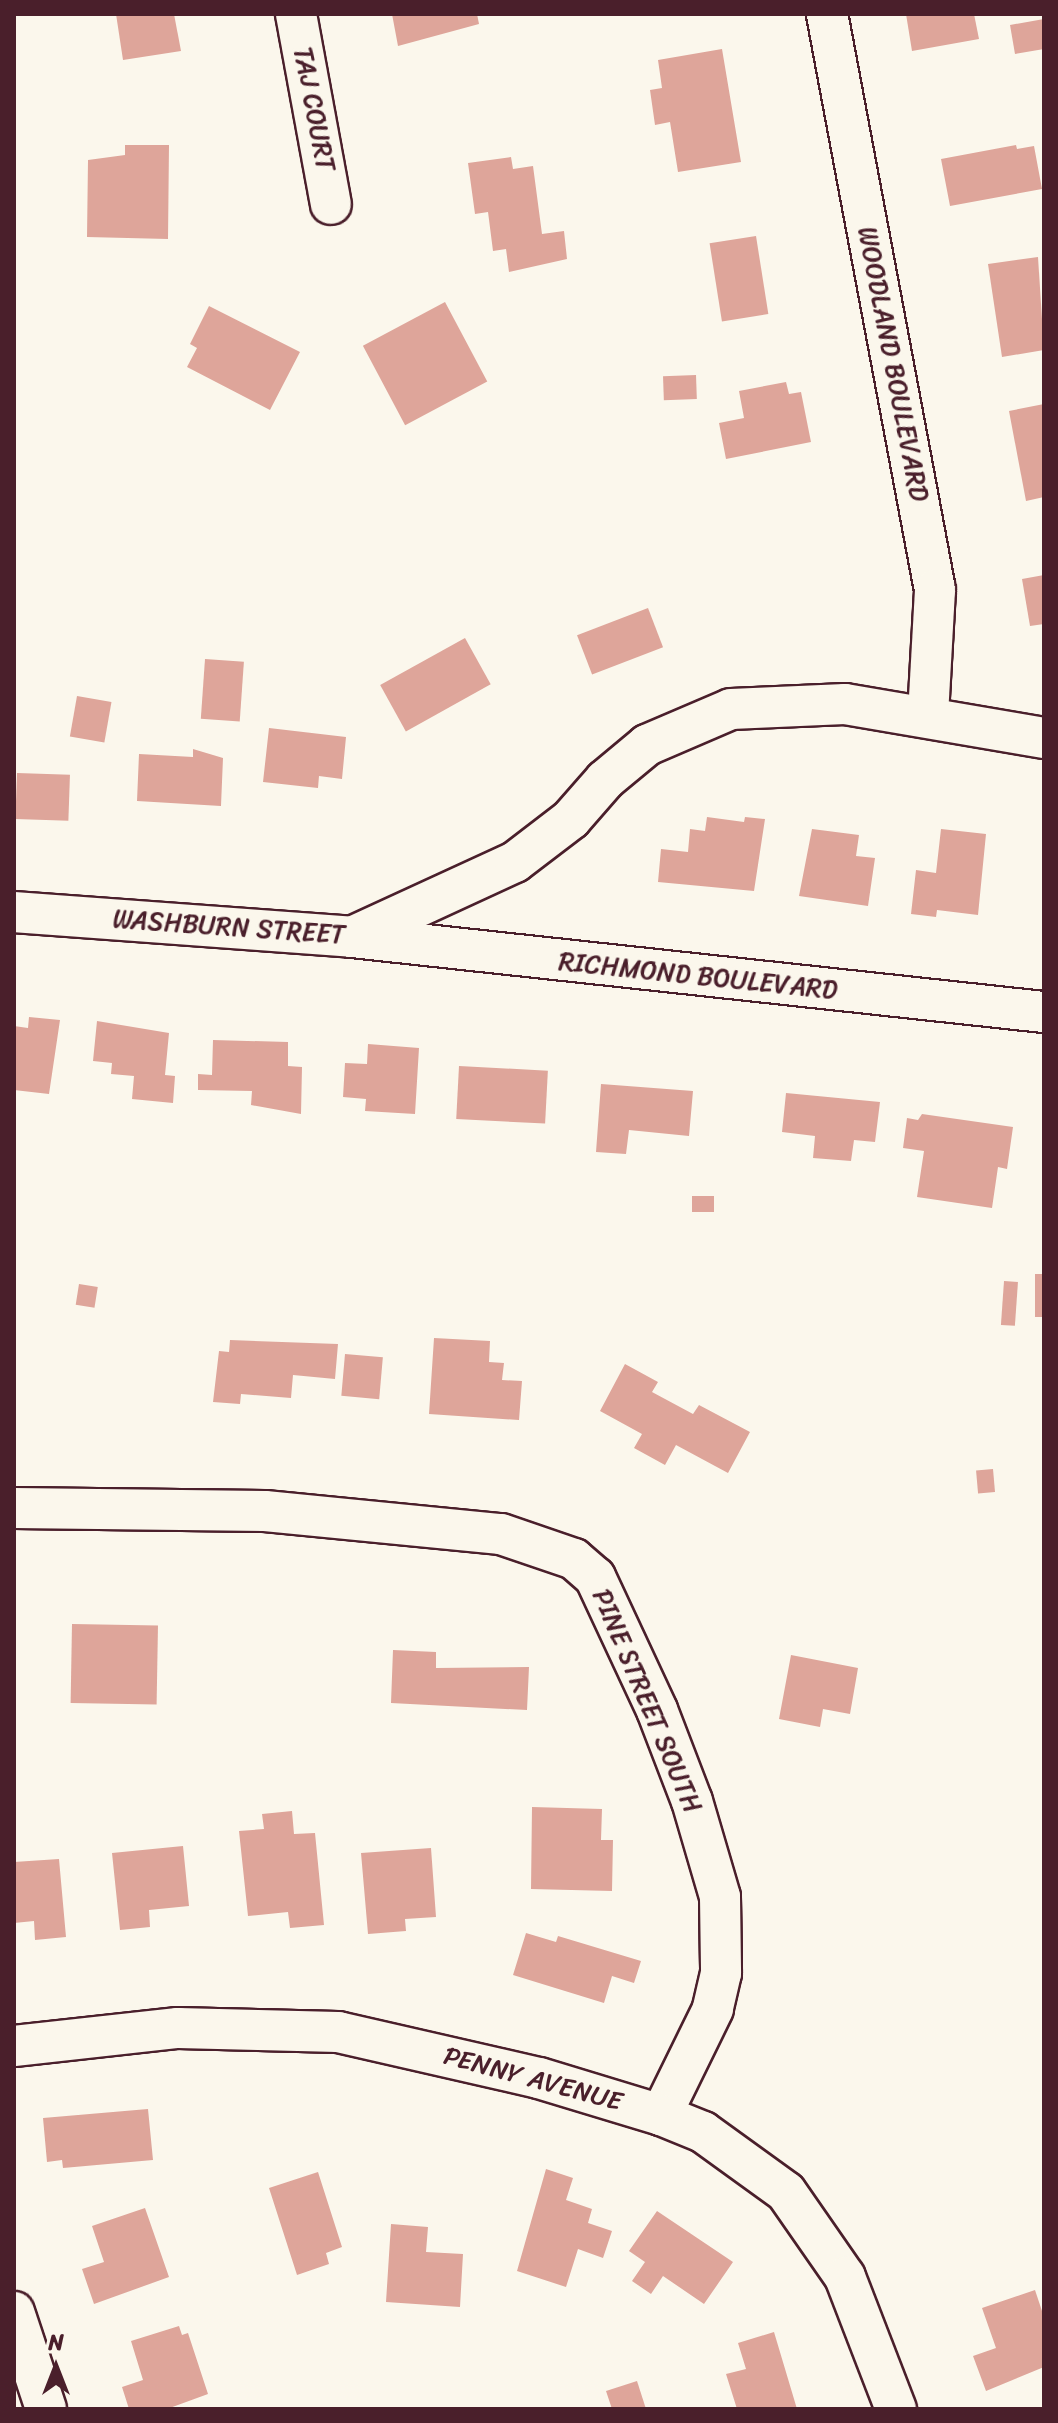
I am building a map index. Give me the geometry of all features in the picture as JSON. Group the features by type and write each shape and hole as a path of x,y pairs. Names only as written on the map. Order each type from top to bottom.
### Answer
{"street":[{"name":"TAJ COURT","path":"296,14 331,204"},
{"name":"WOODLAND BOULEVARD","path":"827,14 935,590 928,716"},
{"name":"WASHBURN STREET","path":"14,912 352,937 515,862 571,819 647,745 689,723 731,709 779,704 845,704 1044,738"},
{"name":"RICHMOND BOULEVARD","path":"352,937 1044,1012"},
{"name":"PINE STREET SOUTH","path":"14,1508 265,1511 501,1534 574,1559 595,1577 612,1605 677,1762 720,1897 721,1973 713,2009 661,2115"},
{"name":"PENNY AVENUE","path":"14,2046 178,2028 338,2032 525,2074 661,2115 703,2132 786,2192 845,2277 896,2409"},
{"path":"14,2312 46,2409"}],"building":[{"path":"116,14 174,14 181,51 123,60"},
{"path":"392,14 477,14 479,24 398,46"},
{"path":"906,14 974,14 979,39 912,51"},
{"path":"1044,19 1044,49 1015,54 1010,25"},
{"path":"722,49 741,162 678,172 670,122 655,125 650,90 662,88 658,60"},
{"path":"125,145 169,145 168,239 87,237 88,160 125,155"},
{"path":"1016,145 1017,149 1034,146 1042,189 950,206 941,159"},
{"path":"511,157 513,169 533,166 542,234 564,231 567,259 509,272 506,249 493,251 488,212 475,214 468,163"},
{"path":"756,236 768,314 722,321 710,243"},
{"path":"1038,257 1044,350 1002,357 988,264"},
{"path":"445,302 487,381 405,425 363,346"},
{"path":"209,306 300,352 270,410 187,367 197,348 190,344"},
{"path":"696,375 697,399 664,400 663,376"},
{"path":"786,382 789,394 801,392 811,442 726,459 719,423 744,418 739,391"},
{"path":"1044,404 1044,497 1026,501 1009,411"},
{"path":"1044,575 1044,624 1030,626 1022,579"},
{"path":"648,608 663,647 592,674 577,635"},
{"path":"465,638 491,684 406,731 380,685"},
{"path":"205,659 244,662 240,722 201,719"},
{"path":"77,696 111,702 104,742 70,736"},
{"path":"269,728 346,737 342,779 319,776 318,788 263,782"},
{"path":"193,749 223,758 221,806 137,801 139,754 193,757"},
{"path":"17,773 70,775 68,821 15,819"},
{"path":"707,817 744,822 745,817 765,819 754,891 658,882 661,849 688,852 690,829 705,831"},
{"path":"812,829 859,835 856,856 875,858 868,906 799,896"},
{"path":"941,829 986,834 978,915 937,910 936,917 911,914 916,870 936,873"},
{"path":"29,1017 60,1020 49,1094 14,1090 14,1026 28,1028"},
{"path":"97,1021 169,1033 165,1075 175,1076 173,1103 132,1099 134,1076 111,1074 112,1063 93,1061"},
{"path":"213,1040 288,1042 288,1066 302,1067 301,1114 251,1105 252,1091 198,1090 198,1074 212,1075"},
{"path":"368,1044 419,1048 415,1114 365,1111 366,1099 343,1097 345,1063 367,1064"},
{"path":"459,1066 548,1071 545,1124 456,1119"},
{"path":"601,1084 693,1091 689,1136 629,1130 626,1154 596,1152"},
{"path":"786,1093 880,1102 875,1142 854,1140 851,1161 813,1158 815,1136 782,1132"},
{"path":"922,1114 1013,1127 1007,1169 998,1167 992,1208 917,1197 924,1151 903,1148 907,1118 918,1120"},
{"path":"692,1196 714,1196 714,1212 692,1212"},
{"path":"1035,1274 1044,1274 1044,1317 1035,1317"},
{"path":"1004,1281 1018,1282 1015,1326 1001,1325"},
{"path":"79,1284 98,1287 94,1308 76,1305"},
{"path":"434,1338 490,1341 489,1362 504,1363 502,1380 522,1381 519,1420 429,1414"},
{"path":"230,1340 338,1344 335,1379 293,1375 291,1398 241,1394 240,1404 213,1402 219,1351 229,1352"},
{"path":"345,1354 383,1357 379,1399 341,1396"},
{"path":"625,1364 658,1382 652,1392 693,1414 699,1405 750,1432 728,1473 676,1445 665,1465 634,1448 642,1434 600,1411"},
{"path":"993,1469 995,1492 978,1493 976,1470"},
{"path":"72,1624 158,1626 157,1704 71,1703"},
{"path":"393,1650 436,1652 436,1668 529,1667 527,1710 391,1703"},
{"path":"791,1655 858,1668 850,1714 823,1709 820,1727 779,1719"},
{"path":"532,1807 602,1809 601,1840 613,1840 612,1891 531,1889"},
{"path":"292,1811 294,1834 315,1833 324,1925 290,1928 288,1912 248,1916 239,1831 264,1829 262,1814"},
{"path":"183,1846 189,1906 149,1910 150,1927 120,1930 112,1853"},
{"path":"431,1848 436,1917 405,1919 406,1931 368,1934 361,1853"},
{"path":"59,1859 66,1937 35,1940 34,1921 14,1923 14,1862"},
{"path":"526,1933 556,1942 558,1936 641,1961 634,1983 612,1976 604,2003 513,1975"},
{"path":"148,2109 153,2160 63,2168 62,2160 47,2162 43,2118"},
{"path":"546,2169 573,2178 566,2200 592,2209 588,2223 612,2231 603,2258 578,2249 566,2287 517,2271"},
{"path":"318,2172 342,2247 326,2253 329,2264 297,2275 269,2188"},
{"path":"145,2208 169,2277 94,2304 82,2269 104,2262 92,2226"},
{"path":"657,2211 733,2262 704,2304 663,2276 651,2294 632,2281 645,2262 629,2251"},
{"path":"391,2224 428,2227 426,2252 463,2254 460,2307 386,2302"},
{"path":"1035,2290 1044,2317 1044,2367 986,2391 973,2356 996,2348 982,2308"},
{"path":"179,2326 182,2335 188,2333 208,2394 167,2409 129,2409 122,2387 143,2380 131,2341"},
{"path":"774,2332 797,2409 737,2409 726,2374 746,2369 738,2343"},
{"path":"637,2381 646,2409 612,2409 606,2391"}]}
